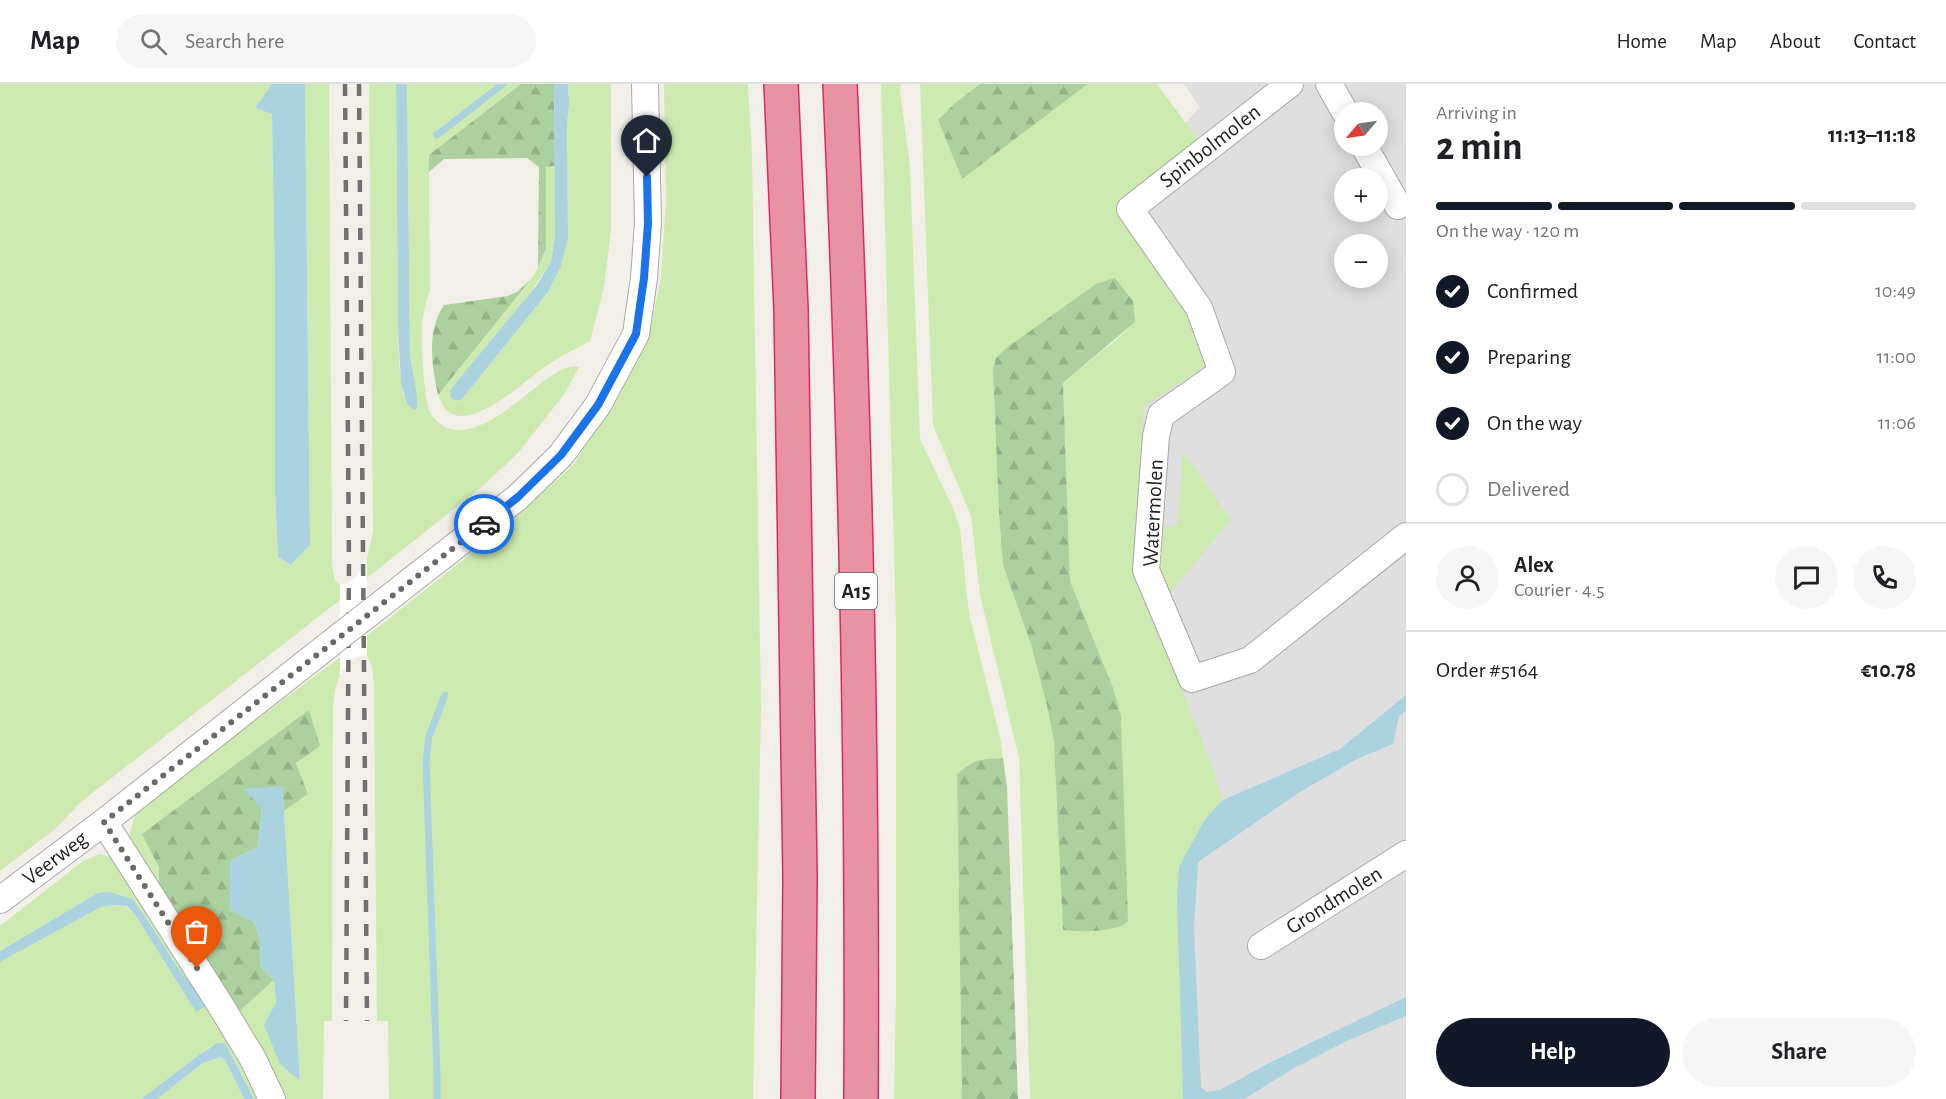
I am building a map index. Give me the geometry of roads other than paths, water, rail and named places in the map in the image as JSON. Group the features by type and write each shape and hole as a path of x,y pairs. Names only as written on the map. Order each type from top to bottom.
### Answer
{"highway":[{"path":"781,84 791,309 800,877 798,1099"},
{"name":"A15","path":"840,84 849,302 862,903 861,1099"}],"street":[{"name":"Veerweg","path":"0,900 104,822 518,497 561,455 598,405 636,334 644,278 648,223 645,84"},
{"name":"Spinbolmolen","path":"1130,209 1290,84"},
{"path":"1329,84 1340,102"},
{"path":"1370,156 1398,206"},
{"name":"Watermolen","path":"1130,209 1199,308 1222,372 1161,415 1156,436 1146,570 1192,679 1250,660 1406,536"},
{"path":"104,822 242,1041 272,1099"},
{"name":"Grondmolen","path":"1261,946 1406,854"}],"water":[{"path":"272,84 305,84 310,545 291,565 278,557 275,494 272,114 255,108"},
{"path":"396,84 407,84 410,355 418,405 417,409 413,410 407,403 401,383 398,328"},
{"path":"554,84 568,84 569,104 567,125 568,238 561,266 548,292 461,400 454,400 450,390 537,285 551,262 555,236"},
{"path":"1406,695 1406,711 1399,716 1393,744 1357,759 1300,792 1198,862 1194,929 1201,1087 1206,1092 1220,1090 1269,1063 1406,997 1406,1016 1349,1040 1294,1068 1244,1099 1183,1099 1177,897 1179,867 1205,819 1223,800 1340,749"},
{"path":"282,786 300,1081 280,1064 264,1025 276,1003 274,980 260,966 261,943 255,923 230,910 230,861 258,847 262,809 244,789"},
{"path":"110,892 132,899 206,1006 196,1012 136,916 127,906 101,907 0,962 0,951 98,893"},
{"path":"218,1043 225,1043 254,1099 244,1099 225,1060 220,1057 203,1063 157,1099 141,1099 200,1054"}],"waterway":[{"path":"437,135 503,84"},
{"path":"437,1099 426,761 429,736 445,695"}],"railway":[{"path":"345,84 349,563 346,1021"},
{"path":"359,84 367,1021"}]}
